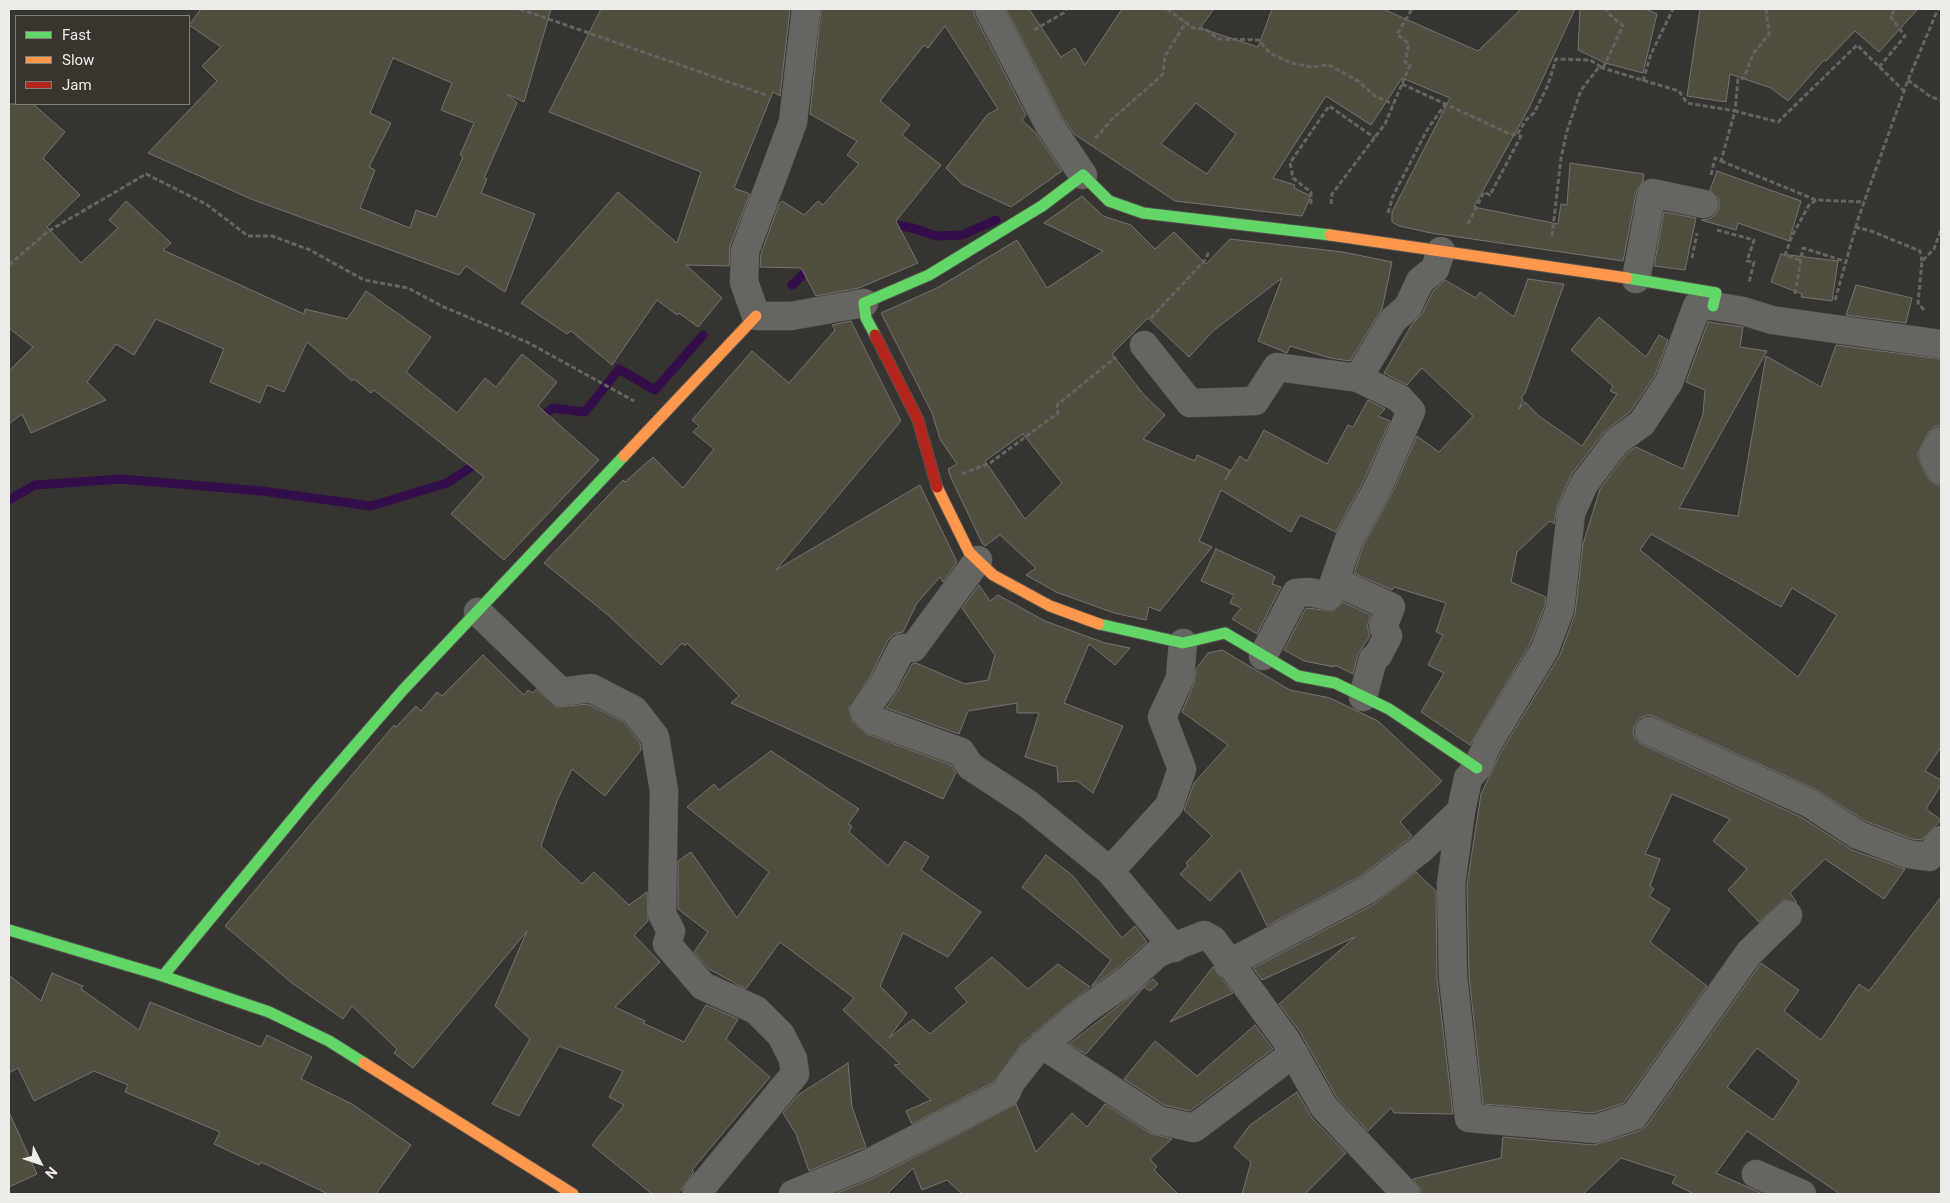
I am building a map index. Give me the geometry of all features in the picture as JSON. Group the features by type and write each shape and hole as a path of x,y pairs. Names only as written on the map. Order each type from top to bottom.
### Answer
{"street":[{"path":"756,316 744,282 745,251 793,122 806,9"},
{"path":"989,9 1048,123 1076,164 1109,201 1143,213 1379,241 1444,256 1549,267 1685,286 1716,293 1713,306"},
{"path":"163,976 318,788 404,690 756,316 791,316 864,303 929,275 1042,206 1076,164"},
{"path":"1636,279 1652,193 1702,214"},
{"path":"1358,378 1392,320 1408,307 1420,281 1444,256"},
{"path":"864,303 866,318 918,420 936,484 969,552 993,575 1050,606 1110,628 1183,643 1225,633 1298,676 1335,683 1389,709 1477,768"},
{"path":"1788,915 1749,953 1634,1116 1594,1129 1469,1118 1453,977 1451,884 1461,811 1468,778 1477,768 1548,641 1560,609 1571,513 1584,484 1616,442 1642,423 1669,382 1697,306 1713,306 1744,311 1772,320 1832,327 1941,344"},
{"path":"1144,345 1190,403 1256,401 1277,367 1358,378 1399,398 1411,411 1378,487 1349,540 1329,596 1308,592 1296,593 1263,656"},
{"path":"1941,441 1933,455 1941,470"},
{"path":"978,560 913,648 902,648 883,685 864,711 873,720 961,752 970,766 1028,804 1110,871 1174,948"},
{"path":"1335,581 1391,607 1383,626 1388,636 1378,655 1373,659 1363,696"},
{"path":"478,612 561,692 591,688 634,710 655,737 664,791 662,914 671,931 667,944 703,986 756,1010 781,1035 793,1059 795,1074 696,1194"},
{"path":"1110,871 1169,806 1182,769 1162,716 1180,678 1183,643"},
{"path":"1649,731 1809,803 1858,835 1908,854 1929,857 1941,840"},
{"path":"1228,964 1367,890 1428,844 1461,811"},
{"path":"9,930 163,976 269,1012 329,1041 573,1194"},
{"path":"793,1194 865,1165 918,1136 1006,1093 1011,1082 1033,1054 1085,1010 1128,980 1158,953 1204,935 1213,940 1228,964 1286,1040 1324,1107 1406,1194"},
{"path":"1043,1046 1158,1120 1194,1128 1294,1053"},
{"path":"1756,1174 1802,1194"}],"path":[{"path":"520,9 795,106"},
{"path":"1009,45 1065,12 1066,9"},
{"path":"1167,9 1193,28 1205,29 1219,39 1259,40 1270,53 1291,63 1311,67 1329,65 1358,81 1375,96 1393,104"},
{"path":"1327,235 1332,194 1385,124 1410,65 1405,62 1409,44 1396,34 1412,9"},
{"path":"1604,68 1623,26 1606,9"},
{"path":"1643,81 1651,54 1673,9"},
{"path":"1721,161 1736,111 1738,79 1744,78 1753,54 1769,34 1766,9"},
{"path":"1879,67 1905,36 1890,16 1896,9"},
{"path":"1833,308 1844,261 1855,227 1908,80 1938,9"},
{"path":"1076,164 1110,121 1162,74 1165,56 1186,22"},
{"path":"1521,136 1518,133 1526,120 1534,113 1548,85 1556,59 1590,60 1604,68 1679,91 1686,103 1736,111 1778,122 1857,45 1904,91"},
{"path":"1549,267 1561,158 1567,131 1581,90 1599,67 1604,68"},
{"path":"1908,80 1931,97 1941,99"},
{"path":"1402,84 1446,103 1508,134 1521,136"},
{"path":"1379,241 1393,196 1427,130 1446,103"},
{"path":"1299,231 1303,218 1311,210 1312,192 1293,178 1290,163 1329,106 1375,138"},
{"path":"1444,256 1470,219 1484,192 1490,195 1521,136"},
{"path":"1685,286 1714,158 1816,200 1864,202"},
{"path":"9,265 47,232 146,174 206,204 248,236 272,236 310,250 364,280 408,288 444,307 529,343 625,395"},
{"path":"1800,260 1785,255 1792,236 1809,205 1816,200"},
{"path":"1702,214 1754,240 1747,261 1754,262 1744,311"},
{"path":"1855,227 1871,231 1920,251 1922,261 1918,303 1924,311"},
{"path":"1922,261 1934,250 1941,230"},
{"path":"936,484 990,463 1058,413 1057,405 1118,356 1144,345 1150,319 1206,259 1208,252 1213,248"},
{"path":"1792,302 1797,289 1800,260 1804,248 1844,261"}],"building":[{"path":"201,9 551,9 524,102 507,94 517,103 484,178 487,179 481,193 535,214 505,292 466,266 459,275 251,199 148,153 217,81 202,66 221,47 190,26","holes":["393,58 452,83 441,110 474,123 460,155 463,157 436,217 416,210 410,228 360,208 375,170 369,167 391,123 370,113"]},
{"path":"601,9 790,9 780,96 773,92 734,188 750,194 730,246 729,266 686,265 722,298 698,327 679,313 677,315 657,300 612,365 571,331 567,334 521,303 618,192 677,243 701,172 549,112"},
{"path":"821,9 973,9 1026,115 1022,120 1036,133 1062,171 1011,207 962,184 946,168 988,114 998,109 945,26 928,48 924,45 880,101 910,125 902,135 941,165 896,221 918,263 859,288 816,296 801,268 760,267 761,254 779,204 782,201 804,215 818,201 823,205 859,164 847,155 857,141 810,114"},
{"path":"1006,9 1029,9 1061,57 1075,48 1085,65 1122,9 1214,9 1200,28 1258,47 1272,9 1383,9 1478,51 1521,9 1575,9 1529,108 1474,207 1558,224 1561,204 1567,205 1570,163 1644,174 1643,181 1637,190 1623,261 1431,233 1399,226 1392,222 1392,212 1450,98 1402,78 1371,125 1326,96 1273,178 1295,185 1294,188 1311,196 1302,216 1175,201 1074,134 1061,115","holes":["1196,103 1236,134 1207,174 1161,144"]},
{"path":"1580,9 1646,9 1657,14 1643,73 1605,63 1578,50"},
{"path":"1700,9 1918,9 1879,52 1855,31 1826,61 1824,60 1788,101 1771,88 1730,74 1726,102 1687,96"},
{"path":"9,104 34,105 65,132 43,158 80,195 47,227 81,263 118,228 109,220 126,201 171,243 163,250 304,314 305,309 347,319 366,291 431,337 406,372 457,413 485,378 496,387 522,354 557,382 538,406 599,460 504,560 451,514 484,477 374,390 371,393 354,379 352,381 307,342 284,392 267,385 260,403 210,382 224,349 156,319 134,355 116,344 87,382 106,400 31,433 22,414 9,424 9,371 33,347 9,328"},
{"path":"1717,171 1801,201 1789,241 1738,223 1736,230 1701,220 1709,219 1715,215 1719,208 1719,199 1710,190"},
{"path":"1082,196 1103,216 1131,225 1155,249 1174,232 1206,264 1230,239 1343,252 1392,262 1382,309 1350,361 1330,358 1290,346 1287,353 1258,341 1282,278 1213,331 1189,357 1148,318 1112,354 1144,395 1165,415 1143,439 1195,461 1197,455 1230,470 1225,480 1240,456 1247,461 1264,430 1327,464 1348,425 1353,427 1368,400 1385,409 1378,416 1390,421 1364,480 1336,532 1300,515 1291,532 1221,490 1199,541 1212,547 1160,611 1149,607 1146,620 1114,613 1056,592 1026,575 1036,568 1000,535 985,546 982,543 948,469 957,464 940,439 932,413 881,313 937,288 1017,240 1047,288 1103,251 1044,223","holes":["1023,434 1062,483 1025,519 985,461"]},
{"path":"1664,212 1696,218 1685,270 1654,266"},
{"path":"1781,254 1838,261 1832,301 1801,297 1802,294 1771,282"},
{"path":"1528,279 1564,284 1525,393 1521,398 1523,400 1519,409 1525,402 1539,416 1582,446 1617,394 1610,391 1613,386 1571,350 1599,317 1646,357 1659,335 1668,340 1655,375 1630,412 1604,432 1571,475 1557,507 1554,524 1550,521 1517,552 1511,582 1546,597 1545,605 1531,642 1470,745 1421,712 1444,673 1428,665 1443,635 1436,632 1446,603 1394,587 1392,590 1354,573 1363,546 1392,493 1417,436 1439,452 1473,416 1422,368 1407,385 1384,373 1412,324 1422,314 1433,291 1445,280 1476,298 1480,292 1514,317"},
{"path":"1856,285 1912,298 1906,323 1846,315"},
{"path":"851,321 901,421 776,570 920,485 957,562 943,582 940,577 917,603 903,632 894,634 888,640 870,677 849,709 853,722 867,734 951,765 956,773 943,799 731,703 739,696 687,643 685,646 682,643 661,665 608,615 544,563 623,480 625,482 653,457 683,488 714,449 693,432 699,426 692,420 752,351 789,383 835,330 832,325"},
{"path":"1708,322 1743,327 1740,347 1767,351 1679,508 1738,516 1766,356 1821,387 1836,345 1941,359 1941,425 1934,427 1928,433 1917,455 1928,478 1933,483 1941,486 1941,747 1925,771 1941,780 1941,785 1926,809 1941,820 1922,840 1912,839 1865,821 1815,789 1655,717 1648,715 1640,718 1635,724 1633,732 1636,740 1643,745 1801,817 1852,850 1905,869 1884,899 1825,859 1790,893 1797,903 1784,900 1759,922 1728,890 1747,869 1713,841 1730,819 1672,794 1645,854 1660,859 1650,886 1654,889 1649,896 1670,909 1650,942 1707,986 1624,1103 1593,1113 1483,1104 1469,976 1467,885 1481,794 1501,752 1560,655 1575,614 1583,544 1600,489 1627,453 1636,447 1683,469 1703,414 1705,390 1686,382","holes":["1651,534 1781,607 1792,588 1837,615 1798,677 1640,550"]},
{"path":"1216,549 1271,574 1275,577 1272,584 1281,587 1257,634 1232,619 1241,608 1230,603 1234,595 1201,581"},
{"path":"979,585 990,601 998,595 1045,621 1105,643 1130,648 1115,665 1089,644 1064,703 1123,726 1093,793 1077,781 1058,782 1057,767 1025,757 1039,713 1017,713 1017,703 968,711 959,734 886,708 912,664 916,663 965,684 988,680 995,655 962,608"},
{"path":"1343,602 1371,615 1367,626 1370,636 1358,654 1353,674 1335,665 1334,667 1304,661 1284,650 1306,608 1333,611"},
{"path":"1222,650 1290,690 1330,698 1378,721 1442,781 1400,822 1412,836 1410,838 1359,877 1267,926 1240,870 1210,901 1180,874 1188,866 1186,863 1212,836 1184,810 1194,783 1228,745 1182,712 1194,684 1196,669 1208,653"},
{"path":"483,655 524,695 528,690 533,693 536,689 557,707 588,704 624,722 640,743 641,750 605,796 572,769 557,801 541,846 582,884 594,872 629,905 647,892 648,921 634,935 660,962 615,1007 645,1021 643,1023 684,1042 706,1005 738,1019 726,1039 770,1077 692,1170 694,1172 678,1194 652,1194 592,1145 624,1105 609,1097 623,1071 559,1046 519,1116 492,1104 530,1039 495,1006 527,931 413,1068 394,1053 397,1049 352,1006 343,1019 292,983 225,926 394,725 396,727 416,706 421,711 437,692 442,696"},
{"path":"771,751 859,809 848,824 852,826 849,832 888,866 905,841 929,857 921,870 981,912 948,957 903,933 880,986 907,1013 889,1038 913,1019 930,1034 967,1002 955,988 992,957 1028,989 1058,964 1090,987 1023,1042 994,1082 912,1124 906,1111 931,1100 894,1065 900,1064 843,1010 854,998 780,942 746,989 709,969 694,952 708,932 678,909 678,861 691,852 737,918 769,872 687,807 714,784 719,790"},
{"path":"1046,855 1073,876 1122,938 1135,926 1147,942 1118,968 1091,987 1111,960 1022,887"},
{"path":"1416,872 1436,891 1437,979 1453,1114 1394,1113 1391,1108 1368,1131 1337,1098 1300,1032 1279,1004 1355,937 1262,980 1253,968 1374,904"},
{"path":"1941,897 1941,1194 1840,1194 1747,1131 1716,1173 1763,1194 1694,1194 1672,1183 1676,1176 1621,1158 1583,1194 1421,1194 1421,1190 1413,1179 1501,1158 1503,1137 1594,1145 1639,1131 1647,1125 1761,963 1799,990 1784,1011 1821,1040 1859,984 1869,991","holes":["1757,1048 1799,1081 1773,1120 1727,1087"]},
{"path":"1213,967 1233,993 1170,1022"},
{"path":"52,973 83,986 81,989 139,1030 150,1002 261,1047 267,1035 312,1057 301,1079 352,1104 411,1145 376,1194 328,1194 261,1162 259,1165 214,1144 220,1132 125,1092 128,1085 94,1071 34,1101 18,1068 9,1073 9,975 41,1001"},
{"path":"1153,979 1158,984 1150,991 1144,987 1086,1054 1069,1044"},
{"path":"1255,1025 1273,1049 1190,1111 1164,1105 1124,1079 1155,1041 1197,1076"},
{"path":"848,1063 852,1107 866,1147 809,1171 796,1134 783,1113 798,1095"},
{"path":"1297,1092 1312,1118 1346,1153 1305,1194 1242,1194 1251,1162 1234,1147 1250,1125"},
{"path":"1016,1104 1036,1152 1072,1113 1087,1127 1105,1104 1150,1133 1172,1139 1150,1159 1157,1167 1154,1170 1178,1194 962,1194 947,1180 922,1190 913,1168 887,1194 834,1194 872,1179"},
{"path":"9,1112 37,1174 9,1187"}],"waterway":[{"path":"887,226 890,224 913,228 936,236 962,235 996,220"},
{"path":"792,285 812,266"},
{"path":"537,420 553,408 585,412 619,369 655,390 703,335"},
{"path":"9,500 35,485 121,479 262,491 371,506 447,483 480,461"}],"traffic: fast":[{"path":"875,335 866,318 864,303 929,275 1042,206 1083,175 1109,201 1143,213 1330,235"},
{"path":"1627,278 1716,293 1713,306"},
{"path":"163,976 318,788 403,690 624,456"},
{"path":"1099,624 1183,643 1225,633 1298,676 1335,683 1389,709 1477,768"},
{"path":"9,930 163,976 269,1012 329,1041 364,1063"}],"traffic: slow":[{"path":"1330,235 1627,278"},
{"path":"624,456 756,316"},
{"path":"937,487 969,552 993,575 1050,606 1099,624"},
{"path":"364,1063 573,1194"}],"traffic: jam":[{"path":"875,335 918,420 937,487"}]}
